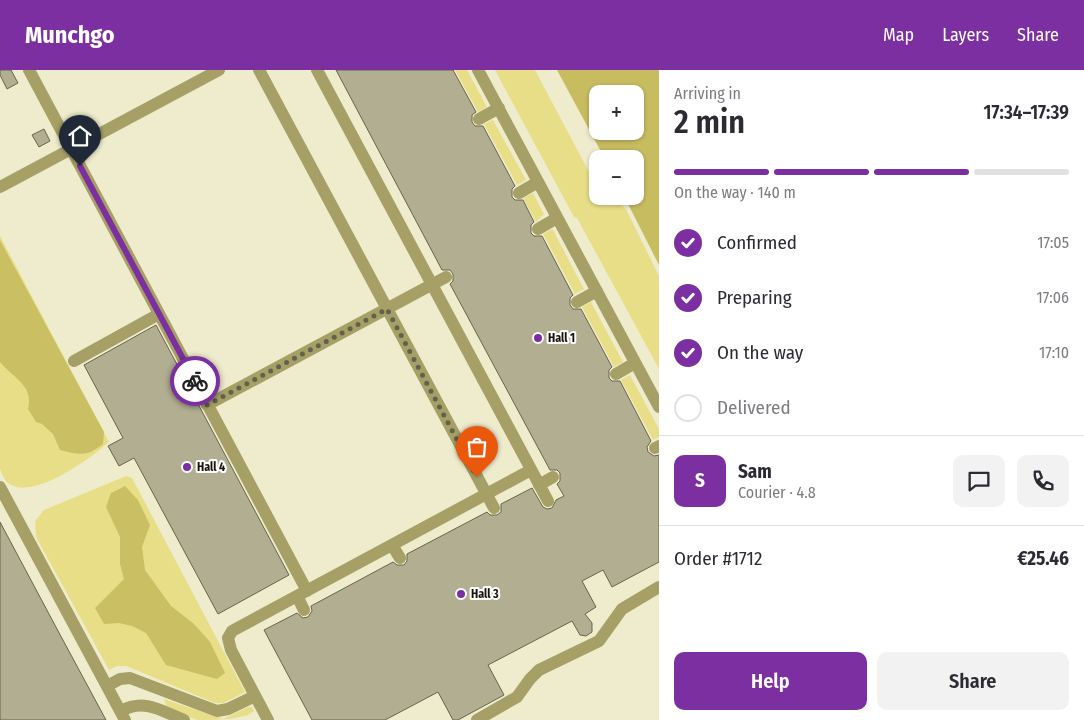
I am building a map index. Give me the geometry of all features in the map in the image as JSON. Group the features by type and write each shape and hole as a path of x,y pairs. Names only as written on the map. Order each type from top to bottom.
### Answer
{"lane":[{"path":"29,70 207,405 302,594 304,610"},
{"path":"0,187 219,70"},
{"path":"259,70 494,508"},
{"path":"316,70 548,501"},
{"path":"478,70 659,407"},
{"path":"479,119 498,108"},
{"path":"519,192 538,182"},
{"path":"538,228 558,218"},
{"path":"207,405 446,277"},
{"path":"577,302 597,291"},
{"path":"74,361 159,314"},
{"path":"616,374 636,363"},
{"path":"263,718 255,696 228,643 230,633 531,470"},
{"path":"539,485 554,477"},
{"path":"0,487 123,716 133,705 142,704 184,720"},
{"path":"392,545 400,558"},
{"path":"477,720 517,698 530,679 539,670 599,641 622,608 659,587"},
{"path":"107,686 120,679 130,678 218,711 228,709 255,696"}],"shaded area":[{"path":"455,70 467,70 487,107 478,112"},
{"path":"495,70 535,70 589,172 589,205 621,205 626,209 659,276 659,369 577,218 574,217"},
{"path":"557,70 659,70 659,265 629,205 644,205 644,150 600,150 595,140 644,140 644,85 589,85 589,129"},
{"path":"493,120 526,180 517,185 484,124"},
{"path":"533,193 544,214 536,222 523,198"},
{"path":"553,230 584,289 575,294 543,234"},
{"path":"0,236 109,442 61,476 31,487 18,487 8,483 0,469"},
{"path":"0,240 104,432 103,444 92,451 78,454 60,450 53,434 42,424 36,422 28,409 28,394 21,382 0,362"},
{"path":"591,302 623,362 614,367 582,307"},
{"path":"630,375 659,429 659,437 653,440 621,380"},
{"path":"126,476 132,478 245,692 224,703 215,703 126,666 117,666 109,670 36,537 35,521 44,510"},
{"path":"125,486 138,500 150,525 142,547 145,570 171,606 194,624 210,642 225,673 217,679 166,665 146,633 132,626 119,623 104,624 95,608 124,579 120,564 120,537 106,507 111,493"},
{"path":"164,699 223,719 248,707 252,707 254,711 236,718 219,720 198,720 166,705"}],"building":[{"path":"0,70 11,70 18,83 7,89 0,75"},
{"path":"336,70 453,70 476,112 472,115 472,122 475,126 483,126 515,186 512,189 512,197 515,200 523,200 534,222 531,225 531,233 534,236 542,236 573,295 570,298 570,305 573,309 581,309 612,367 609,370 609,378 612,381 620,381 651,441 647,447 648,452 654,456 659,455 659,562 612,587 603,570 582,581 596,607 585,614 592,623 592,632 586,636 580,635 572,621 488,665 504,695 458,720 453,720 438,692 385,720 312,720 264,630 297,613 303,618 308,617 312,611 311,606 393,562 397,565 404,565 407,561 407,554 487,512 490,515 497,515 501,512 501,504 532,488 543,507 547,509 552,508 556,500 564,496 557,484 560,481 560,473 557,470 550,470 450,284 453,281 453,274 450,270 442,270"},
{"path":"44,129 50,141 39,147 32,135"},
{"name":"Hall 4","path":"156,325 289,575 218,614 134,458 119,466 108,446 123,438 84,365"},
{"path":"0,522 57,629 106,720 0,720"}],"way so far":[{"path":"195,381 207,405 387,309 477,477"}],"place":[{"name":"Hall 1","path":"538,338"},
{"name":"Hall 4","path":"187,467"},
{"name":"Hall 3","path":"461,594"}],"route":[{"path":"80,166 195,381"}]}
